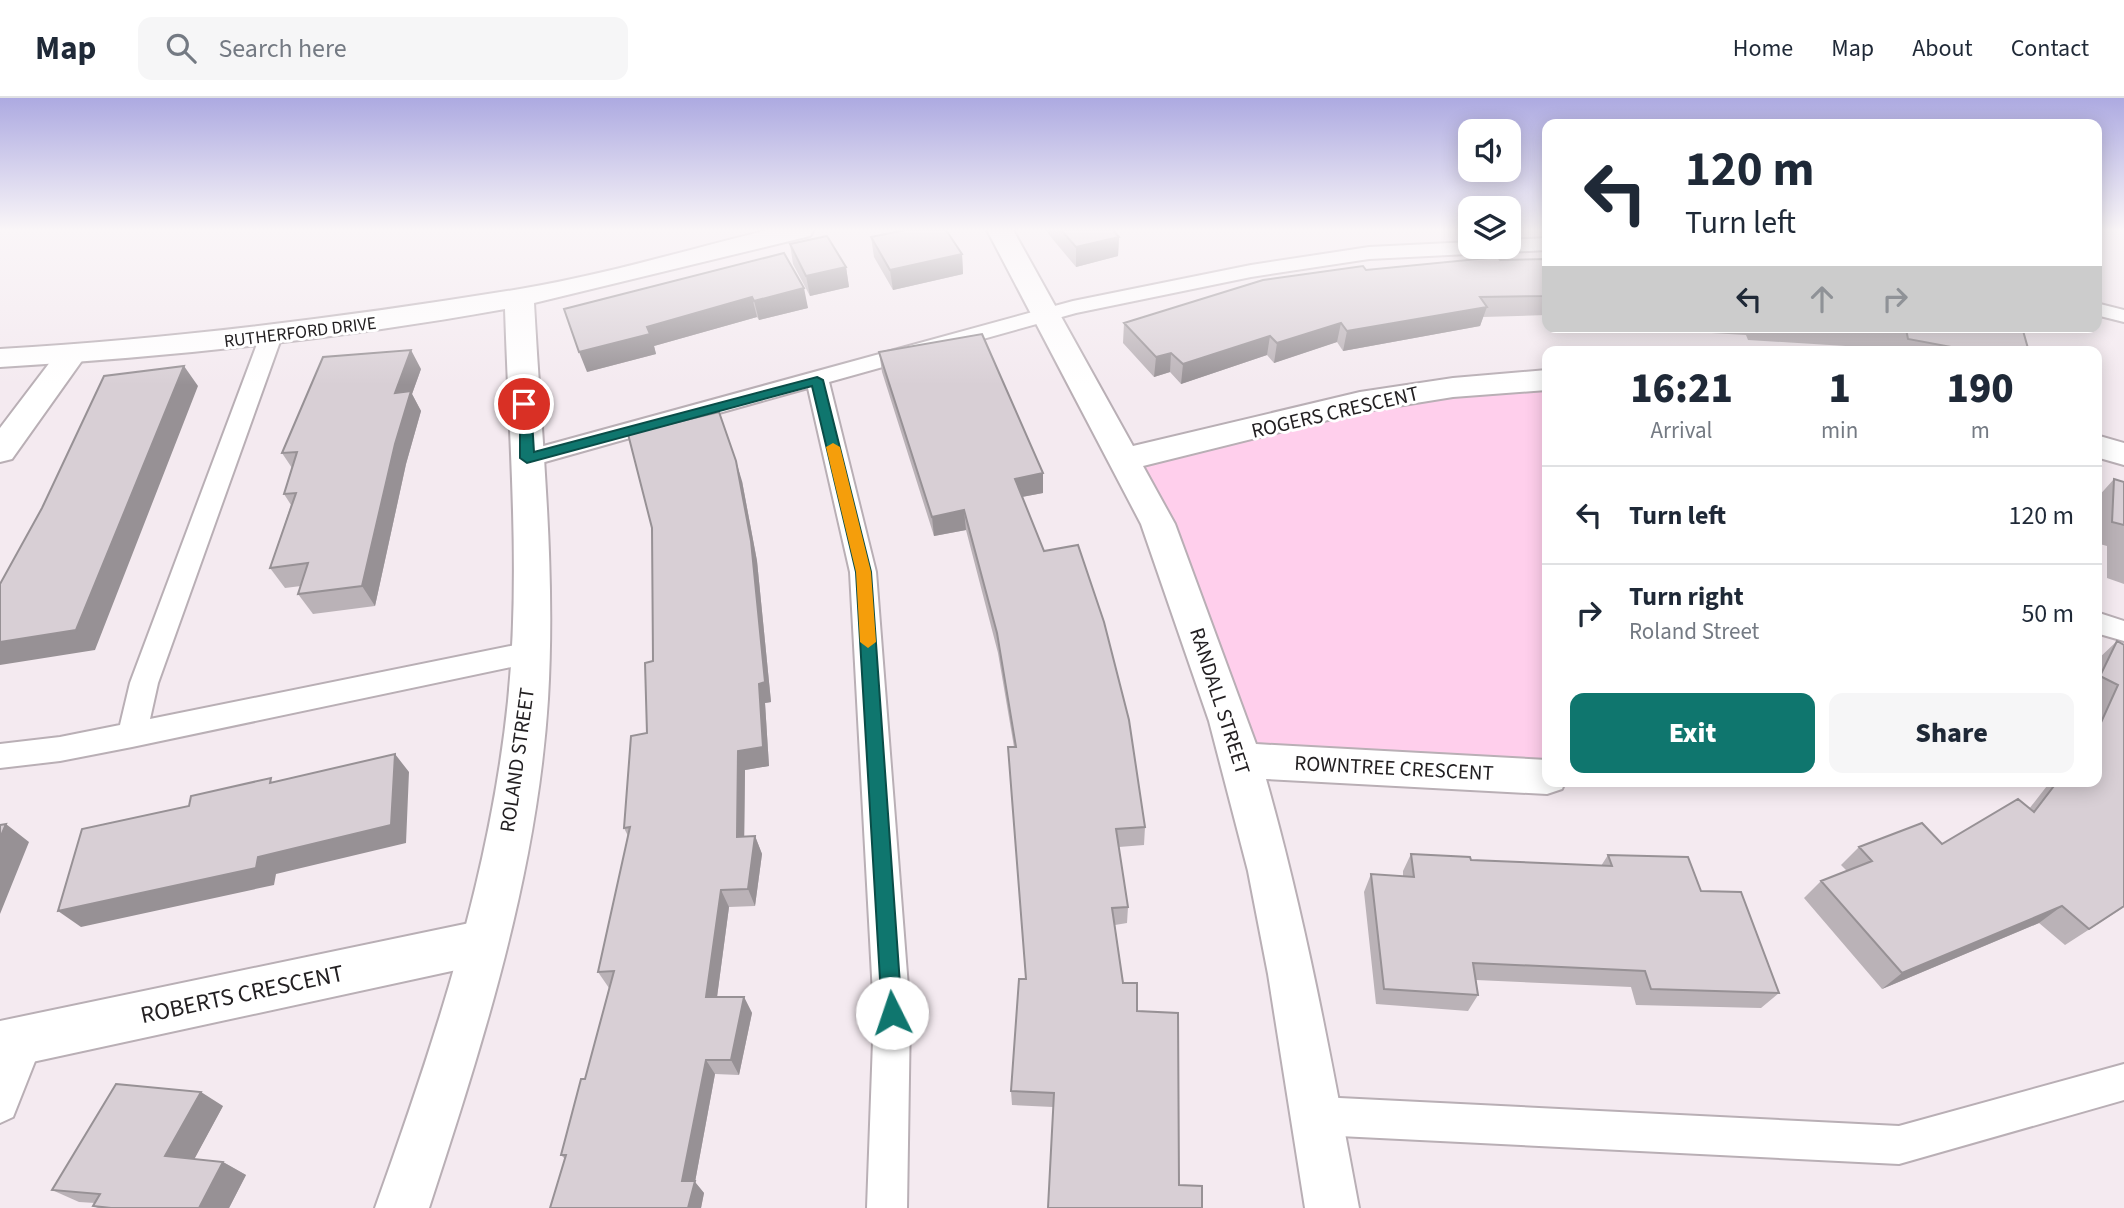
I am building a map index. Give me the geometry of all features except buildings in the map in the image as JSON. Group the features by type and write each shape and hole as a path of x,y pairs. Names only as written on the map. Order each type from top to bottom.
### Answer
{"street":[{"name":"RUTHERFORD DRIVE","path":"0,358 71,355 271,336 389,320 519,297 583,282"},
{"name":"RANDALL STREET","path":"1028,282 1158,524 1241,760 1270,871 1319,1116 1332,1208"},
{"name":"ROLAND STREET","path":"402,1208 461,1031 509,833 521,757 530,653 527,458 519,297"},
{"path":"0,451 71,355"},
{"name":"ROGERS CRESCENT","path":"1125,459 1206,443 1362,402 1457,387 1542,380"},
{"path":"2102,448 2124,454"},
{"name":"ROWNTREE CRESCENT","path":"1241,760 1542,777"},
{"name":"ROBERTS CRESCENT","path":"13,1043 484,942"}],"lane":[{"path":"527,458 817,380 1046,314 1200,282"},
{"path":"2102,310 2124,316"},
{"path":"131,735 144,684 271,336"},
{"path":"817,380 863,572 892,1013 887,1208"},
{"path":"2102,624 2124,631"},
{"path":"0,756 60,749 530,653"},
{"path":"0,1104 13,1043"},
{"path":"1319,1116 1899,1145 2124,1082"}],"shaded area":[{"path":"1542,381 1542,777 1241,760 1125,459 1315,412"}],"slow traffic":[{"path":"833,447 863,572 868,642"}],"route":[{"path":"524,404 527,458 817,380 863,572 892,1013"}]}
